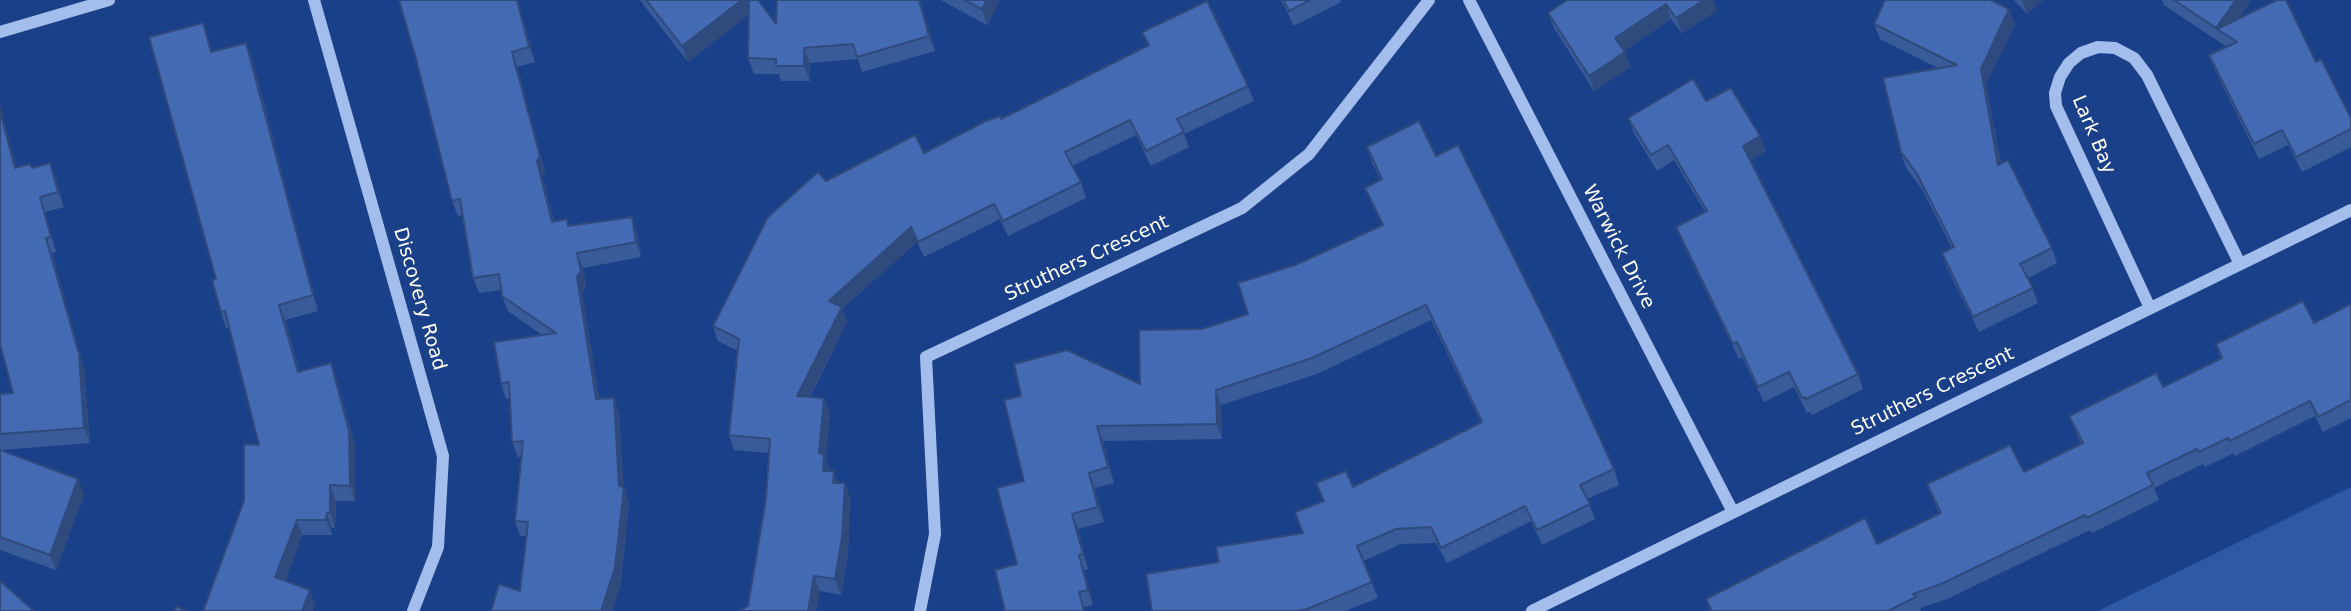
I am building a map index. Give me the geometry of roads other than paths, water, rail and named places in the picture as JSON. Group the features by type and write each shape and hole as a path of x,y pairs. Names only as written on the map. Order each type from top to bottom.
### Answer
{"street":[{"path":"0,32 110,0"},
{"name":"Discovery Road","path":"314,0 443,456 438,547 414,611"},
{"name":"Struthers Crescent","path":"920,611 935,534 926,357 1242,208 1309,154 1429,0"},
{"name":"Warwick Drive","path":"1469,0 1733,512"},
{"name":"Lark Bay","path":"2150,307 2056,106 2055,93 2060,77 2068,63 2081,53 2098,47 2115,48 2134,58 2147,75 2239,264"},
{"name":"Struthers Crescent","path":"1532,611 2351,210"}]}
